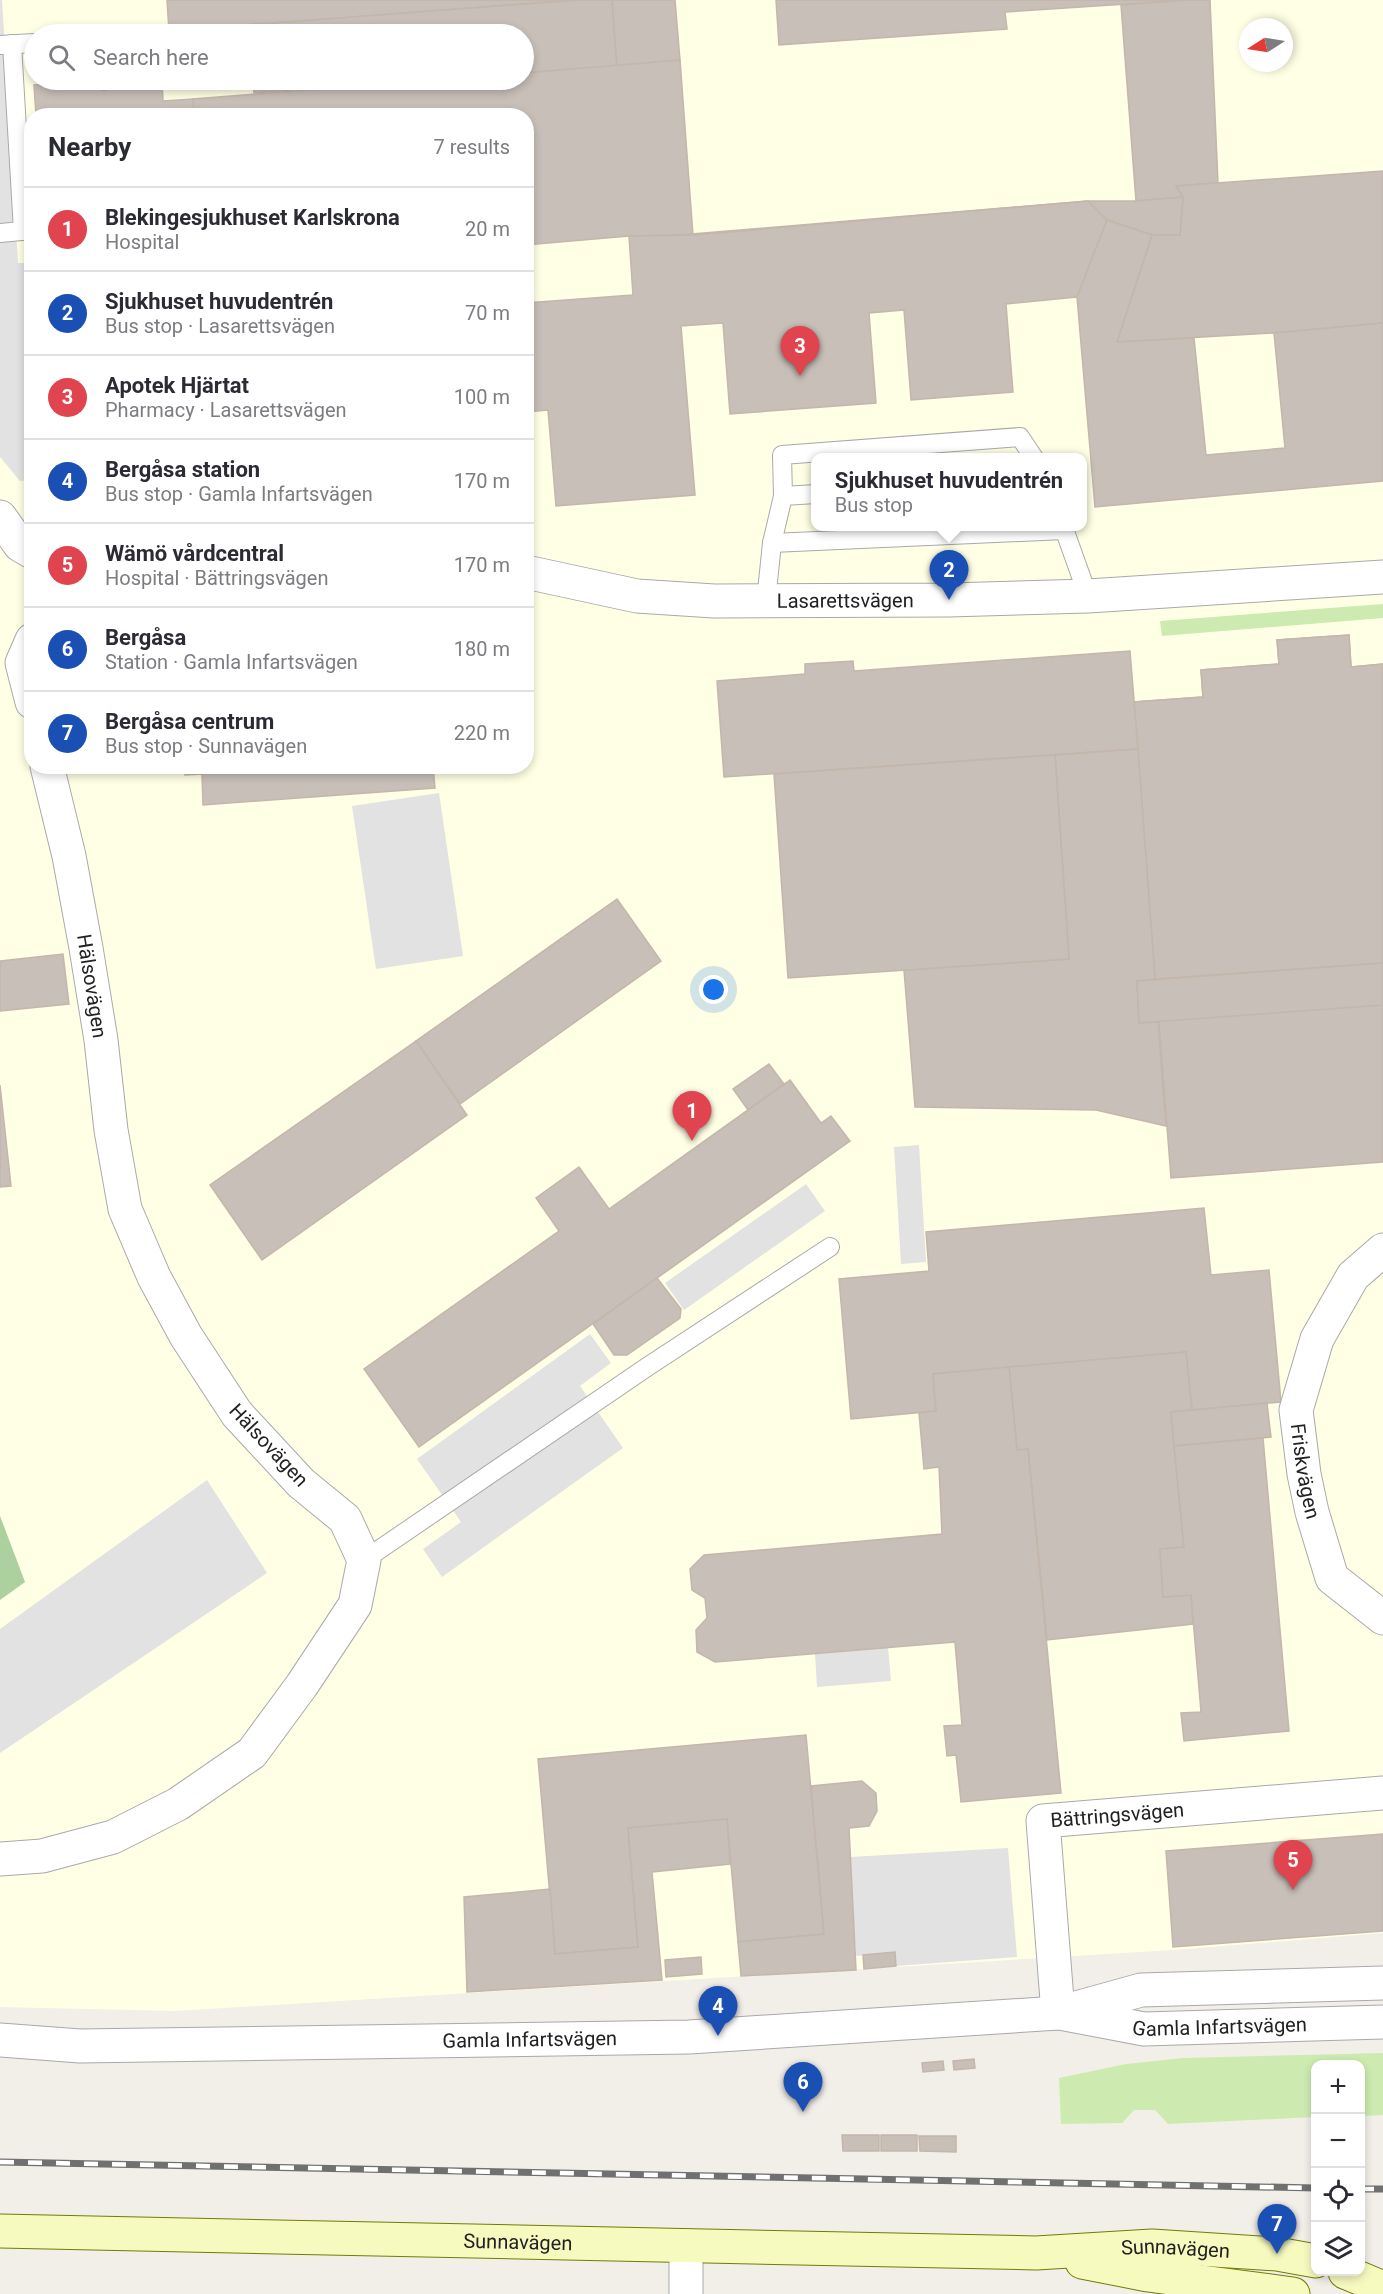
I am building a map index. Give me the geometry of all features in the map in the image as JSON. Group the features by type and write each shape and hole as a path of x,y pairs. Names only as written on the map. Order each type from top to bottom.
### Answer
{"main road":[{"name":"Sunnavägen","path":"0,2230 1036,2253 1152,2246 1276,2254 1311,2260"},
{"name":"Sunnavägen","path":"1036,2253 1148,2275 1293,2294"},
{"path":"1356,2276 1383,2288"}],"street":[{"path":"0,517 24,547"},
{"name":"Lasarettsvägen","path":"534,574 637,596 714,601 1088,596 1383,577"},
{"name":"Hälsovägen","path":"49,774 69,856 102,1040 111,1130 124,1209 154,1277 186,1336 237,1414 302,1483 345,1519 364,1560"},
{"name":"Friskvägen","path":"1383,1250 1353,1276 1317,1339 1296,1410 1304,1474 1312,1512 1332,1578 1383,1618"},
{"path":"0,1859 42,1856 113,1837 178,1804 252,1753 302,1685 355,1605 364,1560"},
{"name":"Bättringsvägen","path":"1058,2013 1043,1821 1383,1793"},
{"name":"Gamla Infartsvägen","path":"0,2040 80,2046 689,2037 1058,2013 1141,1990 1381,1983"},
{"name":"Gamla Infartsvägen","path":"1058,2013 1144,2030 1383,2022"},
{"path":"686,2246 686,2294"}],"lane":[{"path":"24,44 6,45 24,204"},
{"path":"0,232 24,231"},
{"path":"766,601 772,543 783,496 782,455 1020,437 1031,453"},
{"path":"783,496 811,494"},
{"path":"772,543 1005,531"},
{"path":"1064,531 1088,596"},
{"path":"364,1560 647,1367 830,1247"}],"shaded area":[{"path":"0,0 1383,0 1383,1933 1173,1950 176,2011 0,2007 0,1600 25,1582 0,1516"},
{"path":"0,0 2,0 18,263 24,263 24,481 20,481 0,457"},
{"path":"439,793 463,956 376,969 352,806"},
{"path":"919,1145 926,1262 901,1264 894,1147"},
{"path":"806,1184 825,1211 684,1310 665,1283"},
{"path":"590,1334 611,1363 580,1386 623,1448 442,1577 423,1549 461,1522 417,1459"},
{"path":"207,1480 267,1573 0,1753 0,1629"},
{"path":"888,1647 891,1681 817,1687 815,1654"},
{"path":"1008,1848 1017,1957 896,1966 895,1952 856,1956 850,1857"}],"green space":[{"path":"1383,604 1383,618 1162,636 1160,621"},
{"path":"0,1516 25,1582 0,1600"},
{"path":"1383,2053 1383,2115 1365,2116 1365,2060 1311,2060 1311,2117 1168,2124 1155,2110 1134,2110 1122,2123 1061,2124 1059,2078 1126,2064 1183,2058"}],"building":[{"path":"167,0 577,0 261,24 169,24"},
{"path":"577,0 612,0 617,66 534,72 534,24 274,23"},
{"path":"612,0 675,0 680,60 617,66"},
{"path":"776,0 1188,0 1005,12 1007,29 779,45"},
{"path":"1210,0 1218,183 1176,186 1183,197 1136,201 1121,5"},
{"path":"680,60 693,235 629,236 534,244 534,108 194,108 193,99 307,90 534,90 534,72"},
{"path":"34,90 162,90 163,101 193,99 194,108 35,108"},
{"path":"254,90 279,90 279,91 254,93"},
{"path":"1383,171 1383,323 1274,333 1117,342 1152,235 1180,235 1183,197 1176,186"},
{"path":"1183,197 1180,235 1152,235 1107,220 669,257 668,236 1088,201 1136,201"},
{"path":"1088,201 1107,220 1077,297 1006,304 1013,392 911,400 904,310 869,313 876,403 730,414 723,323 681,326 695,495 556,506 548,410 534,411 534,302 633,295 629,236 693,235"},
{"path":"1107,220 1152,235 1117,342 1194,338 1206,455 1285,448 1274,333 1383,323 1383,481 1095,507 1077,297"},
{"path":"1349,635 1351,667 1383,664 1383,1162 1171,1178 1134,702 1203,697 1201,670 1279,664 1277,640"},
{"path":"1349,635 1351,667 1383,664 1383,963 1155,979 1134,702 1203,697 1201,670 1279,664 1277,640"},
{"path":"1130,651 1138,749 724,777 717,681 805,674 805,664 853,661 854,671"},
{"path":"1138,749 1155,979 1137,981 1139,1023 1158,1022 1166,1126 1096,1110 915,1107 904,970 1069,959 1055,755"},
{"path":"1055,755 1069,959 788,978 774,774"},
{"path":"202,774 434,774 435,788 203,805"},
{"path":"617,899 661,961 460,1104 416,1041"},
{"path":"63,954 69,1004 0,1011 0,961"},
{"path":"1383,963 1383,1005 1139,1023 1137,981"},
{"path":"416,1041 467,1115 262,1260 210,1185"},
{"path":"769,1064 784,1084 748,1110 733,1089"},
{"path":"790,1080 821,1123 831,1116 850,1141 419,1447 364,1369 559,1231 536,1198 579,1167 609,1209"},
{"path":"0,1085 11,1186 0,1187"},
{"path":"1204,1208 1211,1275 1269,1270 1281,1402 1192,1410 1186,1352 933,1374 936,1411 851,1419 839,1279 929,1271 926,1232"},
{"path":"657,1278 681,1309 680,1318 627,1355 614,1355 593,1324"},
{"path":"1186,1352 1192,1410 1171,1412 1184,1547 1160,1549 1163,1597 1191,1595 1193,1624 1047,1640 1028,1449 1017,1450 1009,1367"},
{"path":"1009,1367 1017,1450 1028,1449 1061,1793 961,1802 956,1755 947,1756 944,1726 962,1725 955,1642 715,1662 697,1652 696,1630 707,1618 705,1598 692,1590 690,1569 704,1555 942,1534 939,1467 924,1469 919,1413 936,1411 933,1374"},
{"path":"1267,1403 1271,1437 1174,1446 1171,1412"},
{"path":"1263,1438 1289,1731 1184,1741 1181,1713 1201,1712 1191,1595 1163,1597 1160,1549 1184,1547 1174,1446"},
{"path":"806,1735 824,1934 738,1942 727,1819 628,1828 638,1947 555,1954 538,1759"},
{"path":"862,1781 876,1793 877,1811 869,1826 849,1828 856,1970 741,1976 738,1942 824,1934 811,1786"},
{"path":"727,1819 730,1864 652,1872 662,1980 467,1992 464,1897 550,1889 555,1954 638,1947 628,1828"},
{"path":"1383,1834 1383,1931 1173,1947 1166,1851"},
{"path":"895,1952 896,1966 864,1969 863,1955"},
{"path":"701,1957 702,1974 666,1977 665,1960"},
{"path":"974,2059 975,2068 954,2070 953,2061"},
{"path":"943,2061 944,2070 923,2072 922,2063"},
{"path":"842,2135 879,2135 879,2151 843,2151"},
{"path":"881,2135 917,2135 917,2151 881,2151"},
{"path":"919,2136 956,2136 956,2152 920,2151"}],"railway":[{"path":"0,2162 1311,2188"},
{"path":"1365,2189 1383,2189"}],"place":[{"name":"Apotek Hjärtat","path":"800,376"},
{"name":"Sjukhuset huvudentrén","path":"949,600"},
{"name":"Blekingesjukhuset Karlskrona","path":"692,1141"},
{"name":"Wämö vårdcentral","path":"1293,1890"},
{"name":"Bergåsa station","path":"718,2036"},
{"name":"Bergåsa","path":"803,2112"},
{"name":"Bergåsa centrum","path":"1277,2254"}]}
